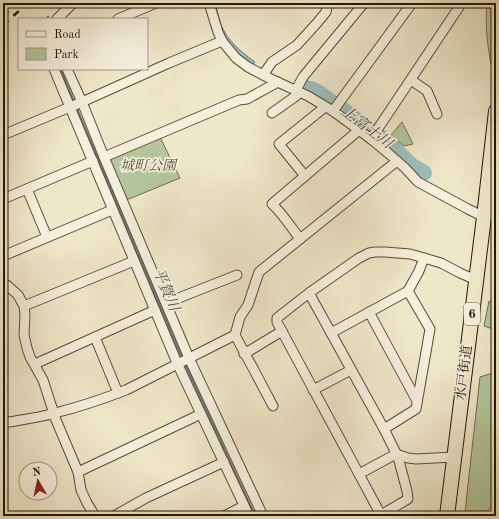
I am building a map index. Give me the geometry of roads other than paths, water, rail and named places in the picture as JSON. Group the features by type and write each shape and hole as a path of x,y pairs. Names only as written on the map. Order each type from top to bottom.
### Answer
{"highway":[{"name":"水戸街道","path":"447,516 496,111"}],"street":[{"path":"58,18 73,3"},
{"path":"120,18 156,3"},
{"path":"209,3 215,24 222,40 236,58 248,67 308,96 329,109 371,139 397,161 418,182 484,217"},
{"path":"263,75 272,62 297,45 326,12 328,3"},
{"path":"272,114 296,96 303,77 364,3"},
{"path":"305,176 279,144 341,100 412,3"},
{"path":"371,139 459,7 456,3"},
{"path":"3,135 222,40"},
{"path":"54,70 177,364 248,516"},
{"path":"67,70 189,358 262,516"},
{"path":"411,80 427,91 437,114"},
{"path":"104,157 239,100 247,99 278,82"},
{"path":"300,239 282,213 272,204 359,130"},
{"path":"3,199 93,161"},
{"path":"273,406 235,335 240,317 248,305 259,272 397,161"},
{"path":"27,189 48,237"},
{"path":"3,256 112,210"},
{"path":"309,293 398,457 408,499 381,515 282,332 277,322 277,318 309,293 359,258 369,253 385,252 410,254 441,263 476,280"},
{"path":"331,332 408,291 424,258"},
{"path":"24,306 134,261"},
{"path":"166,303 237,275"},
{"path":"3,283 18,295 24,306 24,335 30,357 43,380 56,420 78,472 81,490 95,516"},
{"path":"384,429 416,409 430,329 408,291"},
{"path":"35,364 155,310"},
{"path":"369,312 417,401"},
{"path":"244,354 282,332"},
{"path":"3,423 54,414 118,393 235,335"},
{"path":"95,337 118,393"},
{"path":"313,390 352,370"},
{"path":"78,472 201,414"},
{"path":"359,474 396,454 416,459 454,457"},
{"path":"114,516 146,498 224,462"},
{"path":"224,516 244,506"}],"water":[{"path":"211,3 215,3 221,25 227,36 240,50 255,62 252,66 227,42"},
{"path":"306,80 321,87 333,97 328,103 303,88"},
{"path":"342,103 372,125 367,131 337,109"},
{"path":"381,133 398,145 424,169 419,174 376,138"}],"waterway":[{"name":"平賀川","path":"60,70 178,349 255,516"},
{"name":"上富士川","path":"311,89 319,93 387,142 412,166 424,173"}],"railway":[{"path":"3,16 18,3"},
{"path":"3,25 28,3"}],"park label":[{"name":"城町公園","path":"148,166"}]}
